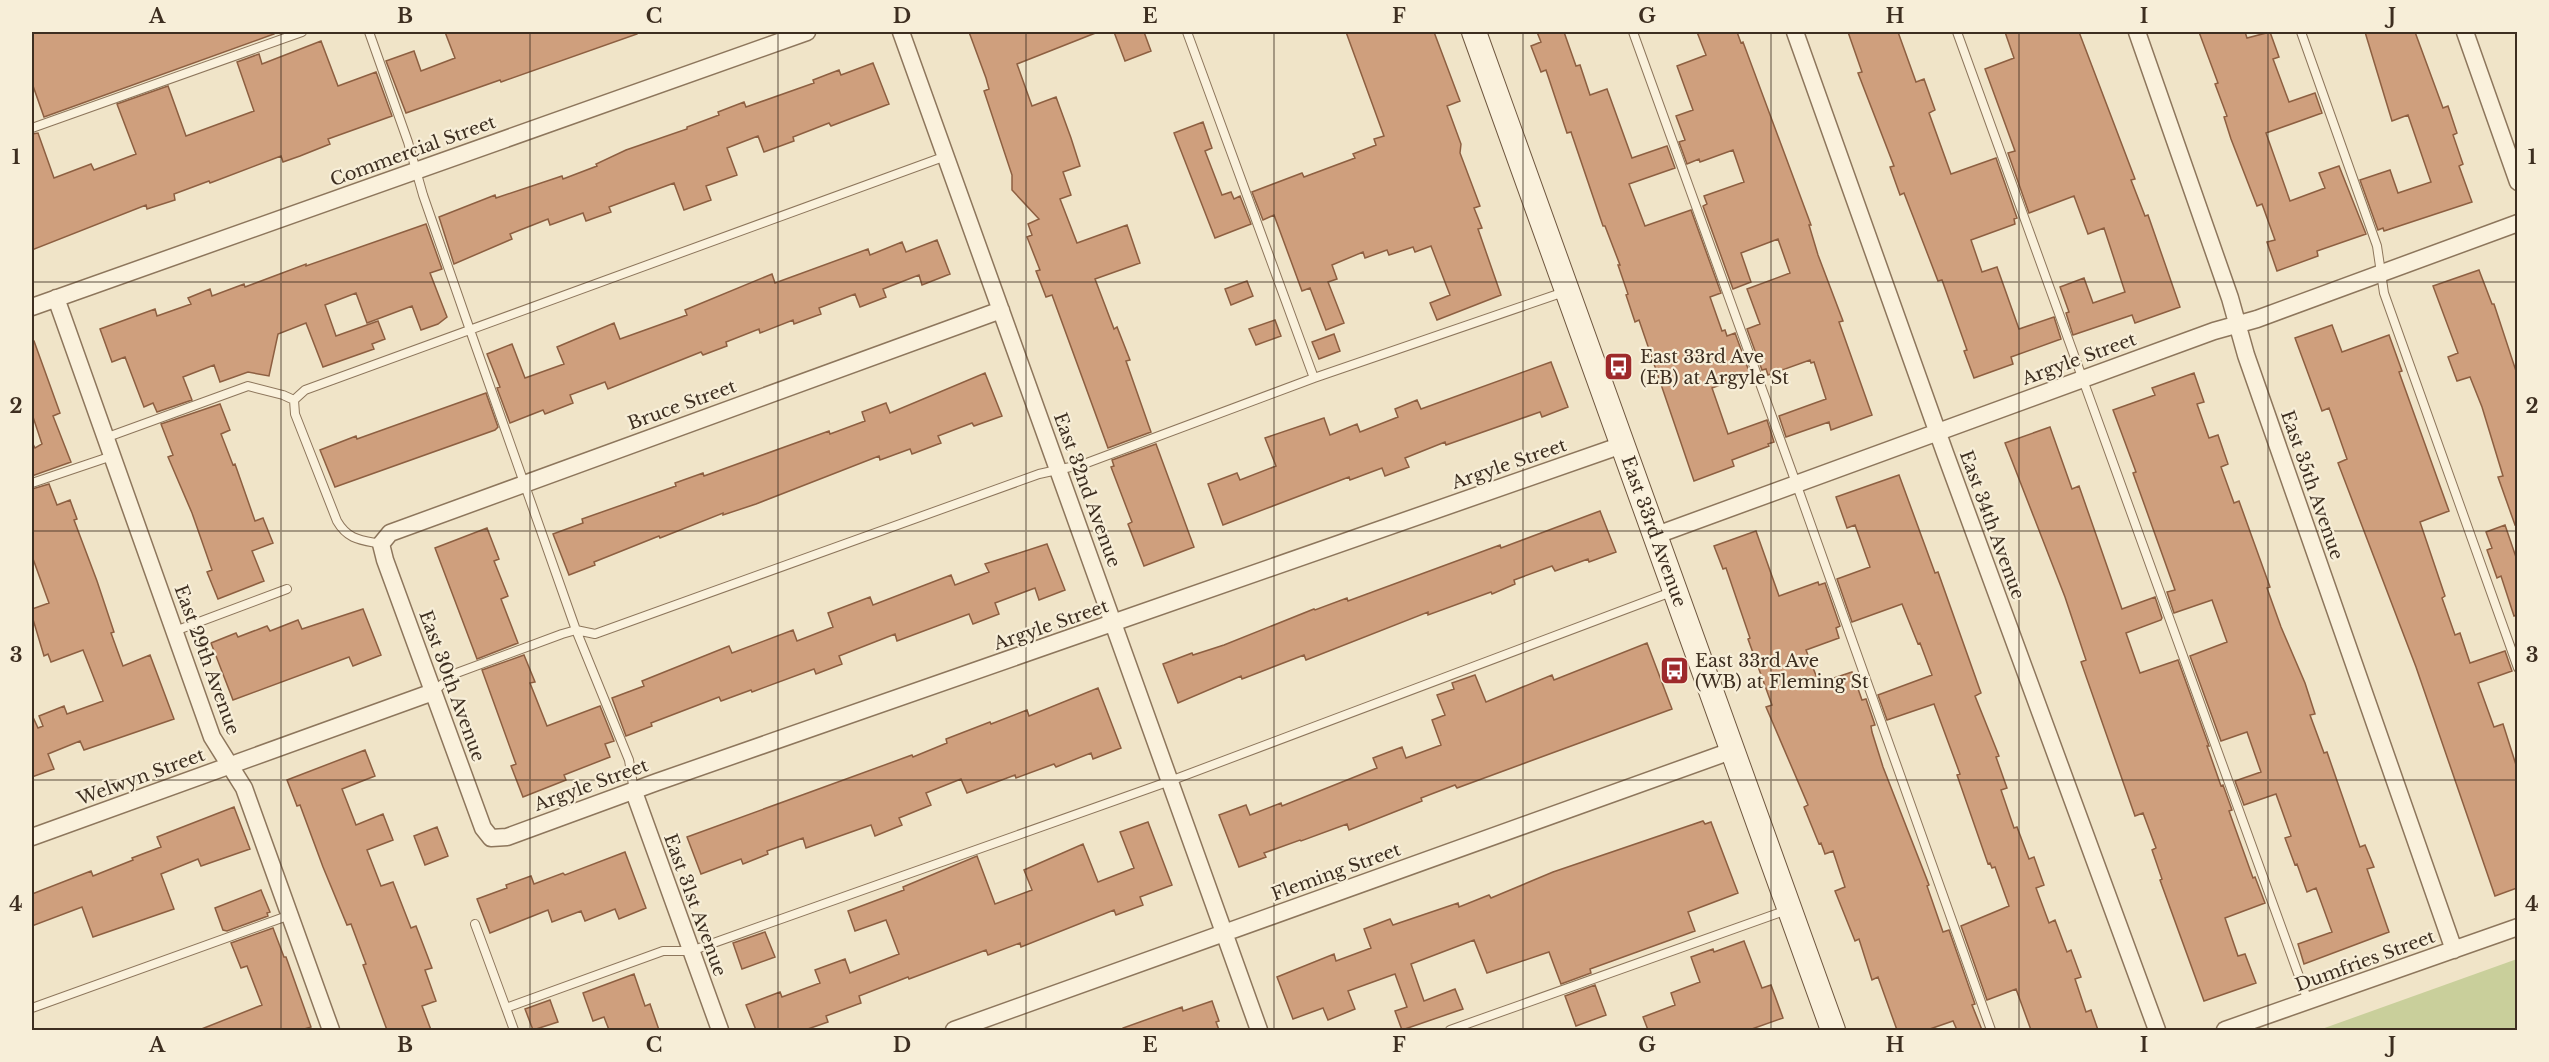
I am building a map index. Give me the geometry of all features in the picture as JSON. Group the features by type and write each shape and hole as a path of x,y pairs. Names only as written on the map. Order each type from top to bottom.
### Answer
{"street":[{"name":"Commercial Street","path":"32,307 807,32"},
{"name":"East 32nd Avenue","path":"901,32 1259,1030"},
{"name":"East 33rd Avenue","path":"1474,32 1833,1030"},
{"name":"East 34th Avenue","path":"1795,32 1937,431 2157,1030"},
{"name":"East 35th Avenue","path":"2137,32 2246,356 2454,950"},
{"path":"2465,32 2517,182"},
{"name":"Argyle Street","path":"1654,536 1937,431 2517,223"},
{"name":"East 29th Avenue","path":"56,298 212,737 244,788 331,1030"},
{"name":"Bruce Street","path":"381,544 390,532 1001,310"},
{"name":"Argyle Street","path":"491,838 507,837 657,782 1622,445"},
{"name":"East 30th Avenue","path":"381,544 483,828 491,838"},
{"name":"Welwyn Street","path":"32,837 433,692"},
{"name":"Fleming Street","path":"954,1030 1731,751"},
{"name":"East 31st Avenue","path":"634,792 720,1030"},
{"name":"Dumfries Street","path":"2225,1030 2308,1003 2517,927"}],"lane":[{"path":"32,128 302,32"},
{"path":"369,32 470,330 576,630 629,760 634,792"},
{"path":"1187,32 1314,378"},
{"path":"1633,32 1990,1030"},
{"path":"1957,32 2084,378 2308,1003"},
{"path":"2301,32 2377,246 2384,293 2517,668"},
{"path":"294,400 305,390 946,156"},
{"path":"433,692 454,674 576,630 595,634 1039,474 1084,464 1314,378 1567,291"},
{"path":"105,438 248,386 284,395 294,400"},
{"path":"294,400 295,414 343,532 354,539 381,544"},
{"path":"32,483 112,456"},
{"path":"175,631 287,589"},
{"path":"506,1008 663,951 692,951 1170,781 1674,591"},
{"path":"1450,1030 1788,910"},
{"path":"32,1008 290,915"},
{"path":"475,924 514,1030"}],"green space":[{"path":"2517,959 2517,1030 2319,1030"}],"building":[{"path":"32,32 274,32 274,34 44,117 32,83"},
{"path":"445,32 637,32 637,34 406,113 386,61 414,51 421,71 455,58"},
{"path":"969,32 1098,32 1017,64 1032,106 1056,97 1071,138 1080,166 1063,172 1071,195 1060,199 1077,243 1127,225 1140,263 1095,279 1114,329 1117,327 1130,360 1126,361 1151,432 1108,448 1052,295 1046,297 1036,271 1040,270 1027,237 1032,235 1028,224 1039,219 1012,190 1012,175 984,91 989,89"},
{"path":"1114,32 1144,32 1151,51 1125,61"},
{"path":"1346,32 1434,32 1460,101 1447,106 1461,144 1460,153 1480,206 1474,208 1482,228 1478,229 1501,295 1437,320 1430,303 1450,295 1431,246 1415,252 1413,247 1389,255 1387,250 1365,258 1363,252 1332,265 1337,279 1328,282 1344,323 1326,330 1310,288 1302,291 1274,215 1263,220 1252,192 1302,173 1304,177 1355,158 1353,154 1376,145 1374,139 1384,136"},
{"path":"1537,32 1564,32 1576,66 1580,65 1590,95 1607,89 1632,158 1667,146 1675,168 1629,184 1645,226 1691,210 1721,293 1710,297 1722,331 1725,330 1727,336 1735,333 1750,374 1712,388 1728,434 1767,420 1774,442 1732,460 1734,466 1694,481 1639,320 1635,322 1618,265 1620,265 1605,226 1603,226 1571,132 1567,133 1546,70 1541,72 1531,46 1541,42"},
{"path":"1697,32 1737,32 1741,43 1743,42 1811,225 1809,225 1818,255 1843,321 1839,322 1872,415 1831,430 1829,422 1786,437 1779,416 1826,399 1814,362 1811,363 1810,360 1768,375 1766,369 1762,370 1747,329 1760,324 1747,289 1790,273 1778,239 1741,253 1751,282 1733,289 1703,206 1707,204 1704,196 1744,182 1733,150 1700,162 1699,159 1687,164 1679,142 1685,140 1676,116 1693,110 1677,66 1706,55"},
{"path":"1848,32 1898,32 1916,82 1924,79 1935,110 1929,113 1951,174 1996,158 2017,218 2014,219 2015,224 1971,240 1982,272 1997,267 2019,329 2054,317 2061,339 2011,357 2013,364 1974,378 1964,351 1967,350 1942,280 1938,281 1904,193 1900,195 1890,167 1894,166 1858,73 1862,72"},
{"path":"2005,32 2079,32 2135,179 2131,180 2145,216 2148,215 2180,307 2135,323 2132,315 2073,335 2066,313 2069,312 2060,287 2084,278 2093,303 2125,292 2104,228 2088,234 2074,196 2029,213 2008,153 2015,151 1985,69 2014,58"},
{"path":"2199,32 2245,32 2247,38 2270,32 2279,57 2273,59 2289,102 2315,93 2322,113 2266,133 2290,201 2325,188 2319,173 2339,166 2366,234 2317,251 2318,256 2277,271 2267,242 2275,240 2262,204 2257,206 2231,139 2224,117 2227,116 2215,84 2218,83"},
{"path":"2365,32 2415,32 2443,108 2448,106 2457,133 2453,135 2463,164 2459,166 2472,202 2384,231 2383,228 2378,230 2360,180 2390,170 2398,193 2431,182 2408,115 2392,121"},
{"path":"321,41 338,86 376,72 392,116 328,139 330,144 300,156 283,162 281,156 210,183 209,181 174,194 175,200 147,209 146,205 32,250 32,134 38,133 54,178 91,164 94,170 136,154 117,104 168,86 186,136 254,111 237,62 259,54 262,64"},
{"path":"873,63 889,104 831,126 829,123 793,137 794,141 764,152 758,136 727,148 737,175 706,186 711,200 684,210 674,183 609,207 611,212 586,221 583,213 550,225 548,219 510,234 512,239 454,264 439,217 495,195 496,198 562,176 563,179 597,166 596,164 626,150 687,129 687,127 719,115 718,112 744,102 746,107 814,83 813,80 839,70 841,75"},
{"path":"1203,122 1212,148 1205,151 1222,195 1231,192 1234,199 1240,196 1251,224 1215,238 1174,133"},
{"path":"426,224 442,269 430,273 447,317 438,324 421,330 412,306 367,323 356,293 325,305 336,336 378,321 385,339 372,344 374,349 323,367 306,323 278,334 269,376 248,372 220,382 214,365 183,377 192,400 157,412 153,403 144,407 125,357 112,362 100,329 155,309 157,316 191,304 188,298 210,289 212,296 244,284 245,287"},
{"path":"937,240 950,274 922,285 919,275 883,289 886,297 860,307 855,294 819,308 821,314 794,324 793,320 760,333 759,329 726,342 727,346 703,355 701,352 608,389 605,382 570,395 573,403 545,414 543,410 510,423 497,388 500,387 487,354 512,344 525,378 564,364 557,347 614,323 620,339 687,315 685,310 772,274 775,283 868,249 870,255 902,242 906,252"},
{"path":"2479,270 2492,304 2494,304 2517,374 2517,524 2515,525 2498,477 2503,476 2482,407 2470,377 2457,381 2448,357 2458,353 2433,286"},
{"path":"1247,281 1253,296 1231,305 1225,289"},
{"path":"1275,320 1281,336 1256,345 1249,329"},
{"path":"2332,325 2342,352 2389,335 2402,371 2399,372 2449,511 2420,522 2445,596 2442,598 2455,635 2460,633 2470,663 2505,651 2512,671 2478,683 2494,727 2503,724 2517,768 2517,888 2495,896 2416,667 2338,463 2347,459 2329,408 2322,411 2295,338"},
{"path":"1334,334 1340,351 1319,359 1312,342"},
{"path":"32,341 34,341 60,413 53,416 71,462 32,476 32,442 35,448 42,444 32,414"},
{"path":"1551,362 1568,407 1542,417 1540,412 1446,445 1445,442 1405,458 1409,467 1385,476 1382,468 1350,480 1349,477 1223,525 1208,484 1237,473 1240,480 1276,466 1265,438 1324,418 1330,435 1357,424 1360,432 1398,417 1395,409 1417,400 1421,409"},
{"path":"985,373 1002,416 974,426 972,423 938,436 941,443 912,454 910,449 880,460 879,456 756,504 723,515 723,513 660,538 659,536 594,562 595,565 569,575 553,534 583,523 582,519 676,486 675,483 703,473 704,476 829,431 830,434 865,421 862,412 886,403 890,413"},
{"path":"2194,373 2204,402 2197,404 2209,438 2218,435 2228,464 2221,467 2234,503 2239,501 2270,587 2267,588 2281,627 2305,683 2315,714 2310,715 2324,753 2327,752 2360,847 2365,845 2374,867 2367,869 2389,932 2304,964 2298,944 2332,932 2316,888 2307,892 2297,864 2295,865 2285,838 2291,836 2276,794 2244,805 2235,781 2261,772 2247,732 2221,741 2190,656 2227,642 2212,600 2174,613 2167,592 2175,590 2113,410 2155,395 2152,388"},
{"path":"486,393 498,427 495,430 335,487 320,450"},
{"path":"220,404 230,430 221,434 233,465 235,464 255,521 263,518 273,543 252,551 264,581 218,599 207,572 212,570 192,513 168,457 173,455 161,424"},
{"path":"2050,427 2072,489 2079,486 2122,609 2155,597 2161,620 2126,633 2140,673 2178,660 2221,786 2223,785 2232,810 2229,811 2253,878 2255,877 2265,903 2225,918 2238,956 2245,954 2256,983 2204,1001 2160,880 2162,879 2152,850 2156,848 2143,813 2135,816 2081,662 2086,660 2065,597 2005,443"},
{"path":"1156,444 1194,547 1144,566 1128,524 1132,522 1111,467 1114,466 1112,460"},
{"path":"1899,475 1935,573 1938,572 1981,693 1975,696 1999,756 1996,757 2007,788 2001,790 2014,828 2017,827 2029,859 2034,857 2044,885 2036,888 2049,923 2055,920 2067,952 2071,950 2081,977 2075,979 2086,1012 2091,1010 2098,1030 2031,1030 2016,989 1987,1000 1961,926 2009,906 1995,867 1992,868 1990,863 1988,864 1957,775 1960,774 1934,704 1887,720 1878,695 1932,675 1902,604 1852,622 1837,579 1870,567 1855,525 1847,528 1836,497"},
{"path":"49,484 57,505 70,500 77,519 74,520 97,581 114,632 111,633 123,666 150,655 174,719 84,750 80,741 48,754 54,769 32,777 32,715 38,728 43,726 39,716 64,706 67,714 103,701 83,650 51,662 48,654 44,656 32,616 32,609 49,603 32,556 32,489"},
{"path":"1600,511 1616,552 1555,571 1552,566 1514,580 1515,584 1492,594 1491,592 1428,615 1428,612 1306,660 1304,655 1242,679 1241,676 1178,703 1163,664 1192,653 1193,655 1224,645 1314,609 1347,598 1348,601"},
{"path":"2505,525 2517,560 2517,615 2514,616 2501,576 2497,578 2487,550 2492,548 2486,532"},
{"path":"487,528 499,559 494,561 508,596 501,599 518,643 477,659 435,548"},
{"path":"1756,531 1779,596 1818,582 1819,585 1825,583 1840,626 1836,628 1839,638 1806,650 1819,683 1852,672 1862,700 1866,699 1875,725 1871,726 1872,732 1883,767 1929,885 1927,886 1943,932 1949,930 1982,1030 1957,1030 1953,1021 1927,1030 1897,1030 1878,977 1872,980 1859,939 1855,941 1835,891 1845,887 1833,851 1825,854 1804,807 1808,805 1766,707 1772,705 1726,568 1723,569 1714,546"},
{"path":"1047,544 1065,590 1039,600 1035,588 995,603 999,614 973,624 969,614 897,641 895,634 839,656 842,664 816,674 814,669 752,692 751,690 721,701 719,697 651,723 652,726 626,736 612,698 644,686 642,681 729,646 732,653 793,630 797,641 833,627 828,613 870,597 873,605 951,575 955,585 989,572 985,564"},
{"path":"363,609 381,655 353,666 349,657 233,700 211,643 236,633 238,637 267,626 270,631 298,620 302,629"},
{"path":"1647,643 1672,709 1457,788 1455,785 1421,798 1422,801 1349,830 1347,824 1264,853 1266,857 1239,867 1219,815 1246,805 1250,815 1281,803 1282,806 1377,768 1373,758 1402,747 1406,758 1441,745 1432,720 1445,715 1437,695 1454,689 1452,683 1475,675 1486,702 1552,675 1554,680"},
{"path":"524,655 535,682 530,683 547,726 600,706 614,741 605,744 610,757 564,775 566,780 523,797 511,766 516,764 482,670"},
{"path":"1098,688 1121,748 1093,759 1091,753 1056,767 1054,764 1016,778 1015,775 967,793 961,779 926,793 931,805 899,818 902,825 875,836 871,825 806,848 803,838 767,851 768,854 743,864 741,859 701,874 687,837 912,755 913,757 947,743 946,739 990,722 991,724 1027,710 1029,716"},
{"path":"365,750 375,776 342,789 356,825 383,814 393,840 367,850 381,886 393,882 411,928 416,926 432,968 425,970 436,1001 422,1006 431,1030 387,1030 363,965 366,964 351,924 347,925 300,805 297,806 287,780"},
{"path":"234,807 250,849 201,866 198,859 161,874 174,909 93,937 82,907 32,926 32,894 91,871 93,876 133,860 132,858 161,847 157,837"},
{"path":"1703,821 1705,824 1711,822 1738,893 1688,912 1695,931 1590,969 1591,973 1561,984 1549,952 1487,973 1474,940 1411,964 1424,1001 1455,989 1463,1009 1402,1030 1395,1011 1407,1007 1395,974 1348,991 1355,1009 1328,1020 1323,1008 1293,1019 1277,977 1334,954 1336,961 1371,948 1364,929 1390,919 1393,925 1458,903 1459,907 1489,895 1491,898 1553,872"},
{"path":"1148,822 1172,885 1140,897 1143,905 1116,915 1114,910 1021,947 1020,943 988,955 986,950 909,979 908,977 859,996 861,1003 826,1016 828,1022 805,1030 756,1030 746,1005 780,992 782,997 820,983 815,970 845,959 850,973 899,954 886,920 855,931 848,911 904,890 903,887 977,856 995,904 1032,890 1024,870 1083,844 1098,882 1134,868 1120,832"},
{"path":"437,827 448,856 425,865 414,836"},
{"path":"625,852 646,908 619,919 615,909 585,921 581,911 552,922 548,910 490,933 477,899 531,876 534,884"},
{"path":"261,890 270,912 267,913 268,916 227,931 223,930 215,908"},
{"path":"273,928 311,1027 301,1030 199,1030 262,1005 247,966 241,968 231,943"},
{"path":"765,932 775,957 742,969 733,943"},
{"path":"1744,941 1762,988 1771,985 1783,1018 1749,1030 1648,1030 1643,1017 1675,1005 1671,993 1700,982 1691,957 1713,949 1714,952"},
{"path":"634,974 645,1006 650,1004 659,1030 609,1030 604,1017 593,1021 583,993"},
{"path":"1595,985 1606,1015 1576,1026 1565,996"},
{"path":"550,1000 558,1022 533,1030 525,1009"},
{"path":"1212,1001 1219,1021 1216,1022 1219,1030 1123,1030 1123,1028 1182,1007 1183,1011"}],"place":[{"name":"East 33rd Ave (EB) at Argyle St","path":"1619,367"},
{"name":"East 33rd Ave (WB) at Fleming St","path":"1674,671"}]}
